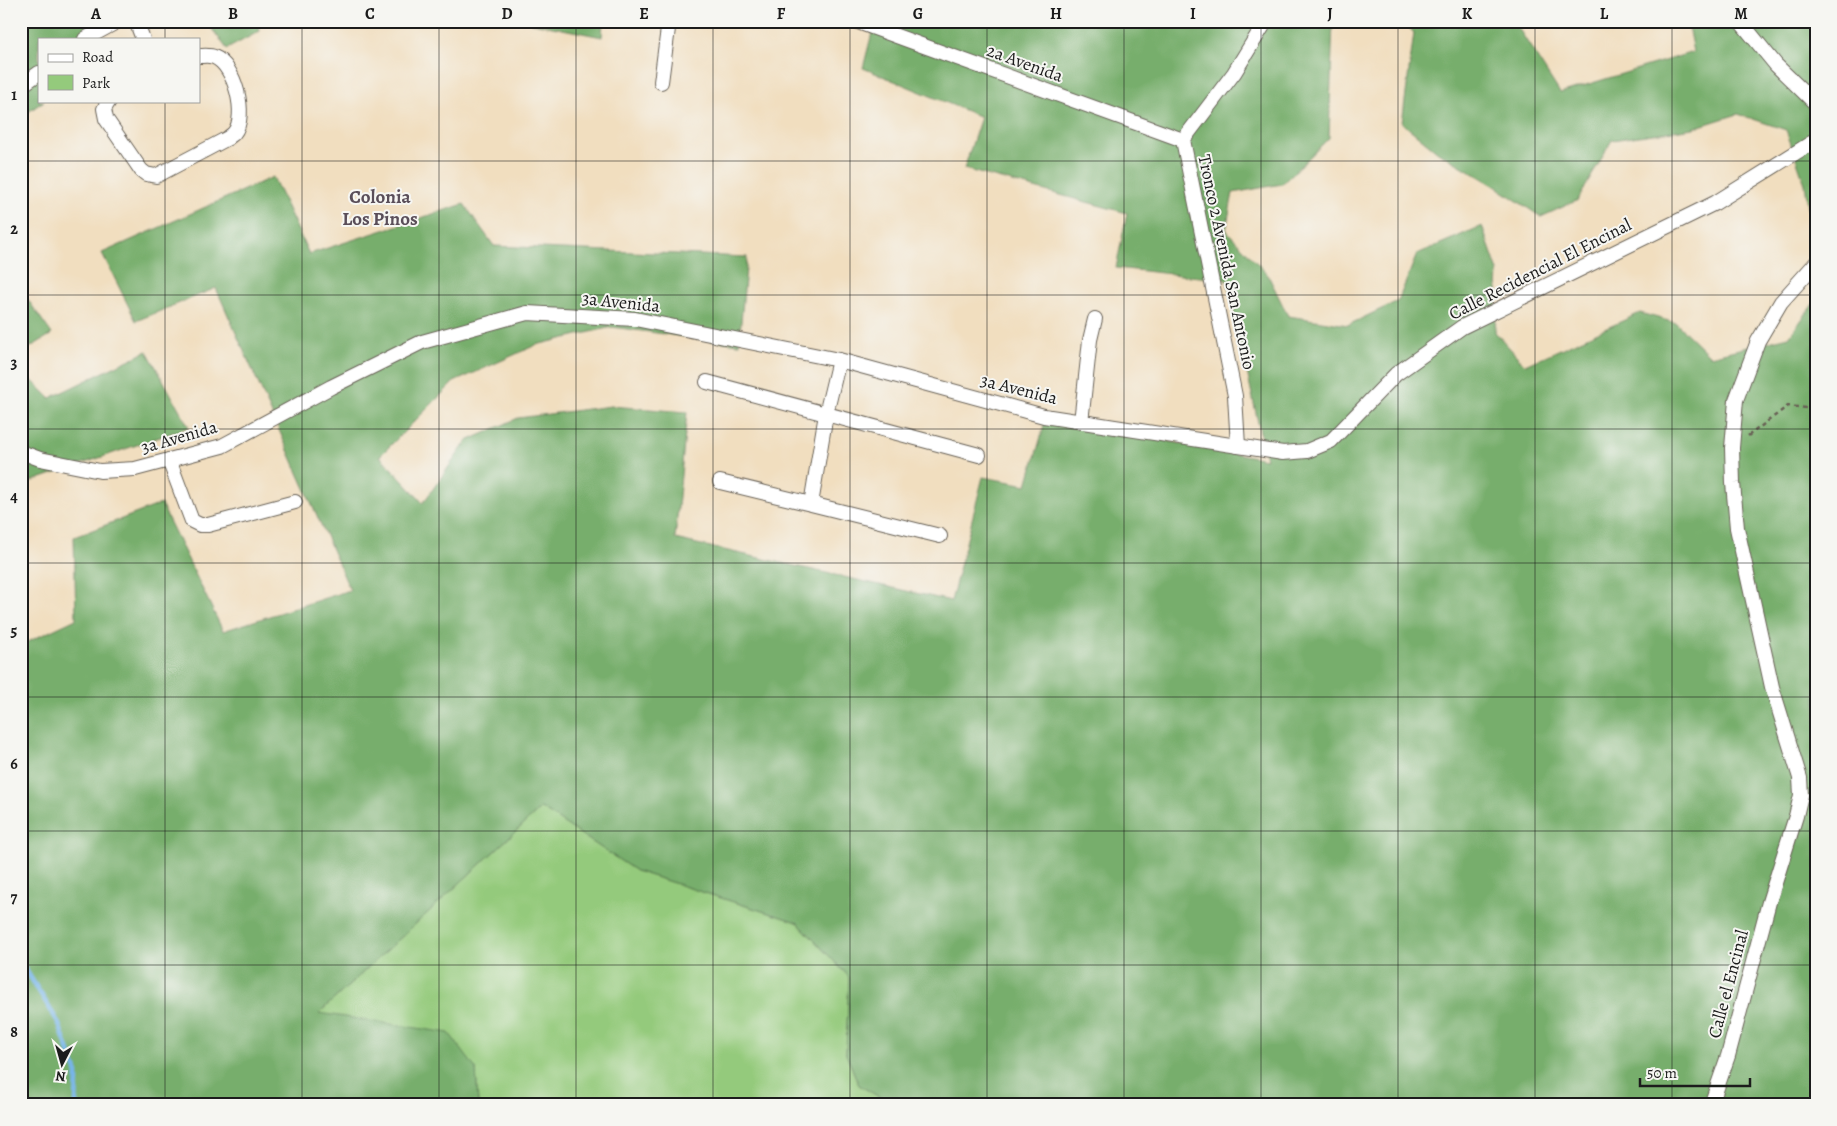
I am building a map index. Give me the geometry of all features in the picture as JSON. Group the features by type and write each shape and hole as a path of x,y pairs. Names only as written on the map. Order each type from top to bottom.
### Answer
{"street":[{"path":"87,38 118,21"},
{"path":"136,21 143,38"},
{"path":"661,82 669,21"},
{"name":"2a Avenida","path":"855,21 1183,140"},
{"name":"Tronco 2 Avenida San Antonio","path":"1238,446 1235,396 1183,140 1234,73 1266,21"},
{"path":"1740,21 1776,65 1816,104"},
{"path":"108,102 104,109 106,118 141,170 146,174 156,176 228,138 237,127 240,109 232,75 226,66 214,57 200,56"},
{"path":"21,86 38,74"},
{"name":"Calle Recidencial El Encinal","path":"1238,446 1282,453 1307,451 1331,442 1396,374 1462,327 1714,203 1816,140"},
{"name":"Calle el Encinal","path":"1711,1105 1728,1056 1801,795 1800,778 1772,687 1737,528 1732,483 1732,448 1736,400 1758,341 1781,302 1816,263"},
{"name":"3a Avenida","path":"21,452 40,459 100,471 135,469 222,446 331,387 422,342 527,314 635,319 839,360 1044,416 1238,446"},
{"path":"1081,422 1090,340 1095,319"},
{"path":"811,504 826,414 839,360"},
{"path":"707,382 979,455"},
{"path":"169,460 192,521 200,525 295,502"},
{"path":"720,482 940,536"}],"path":[{"path":"1732,448 1788,406 1816,409"}],"green space":[{"path":"21,21 88,21 99,38 38,38 38,102 43,102 21,117"},
{"path":"206,21 256,21 260,31 227,49"},
{"path":"523,21 603,21 602,37"},
{"path":"875,21 1333,21 1329,138 1282,184 1233,193 1226,230 1268,275 1288,316 1348,325 1398,301 1417,254 1482,226 1498,271 1495,332 1525,365 1640,313 1676,323 1710,356 1789,337 1816,300 1816,1105 893,1105 859,1085 846,1054 849,977 797,922 636,871 541,808 319,1013 449,1033 476,1069 478,1105 21,1105 21,645 76,619 74,537 161,504 223,631 350,590 216,288 136,321 102,253 273,177 309,254 464,204 494,246 747,257 739,344 612,327 536,345 454,382 380,456 423,503 467,441 518,418 611,406 687,412 675,539 951,601 983,477 1027,485 1046,419 1266,459 1227,280 1116,268 1127,213 964,169 981,117 863,68"},
{"path":"1402,21 1523,21 1517,26 1560,93 1693,52 1687,21 1816,21 1816,264 1805,184 1786,130 1738,114 1693,128 1612,140 1578,200 1541,217 1495,186 1438,152 1402,123 1414,33"},
{"path":"21,290 52,334 21,353"},
{"path":"147,351 189,427 21,485 21,370 50,398"},
{"path":"541,808 636,871 797,922 849,977 846,1054 859,1085 893,1105 478,1105 476,1069 319,1013"}],"waterway":[{"path":"21,962 58,1022 77,1073 76,1105"}],"district":[{"name":"Colonia Los Pinos","path":"380,207"}]}
